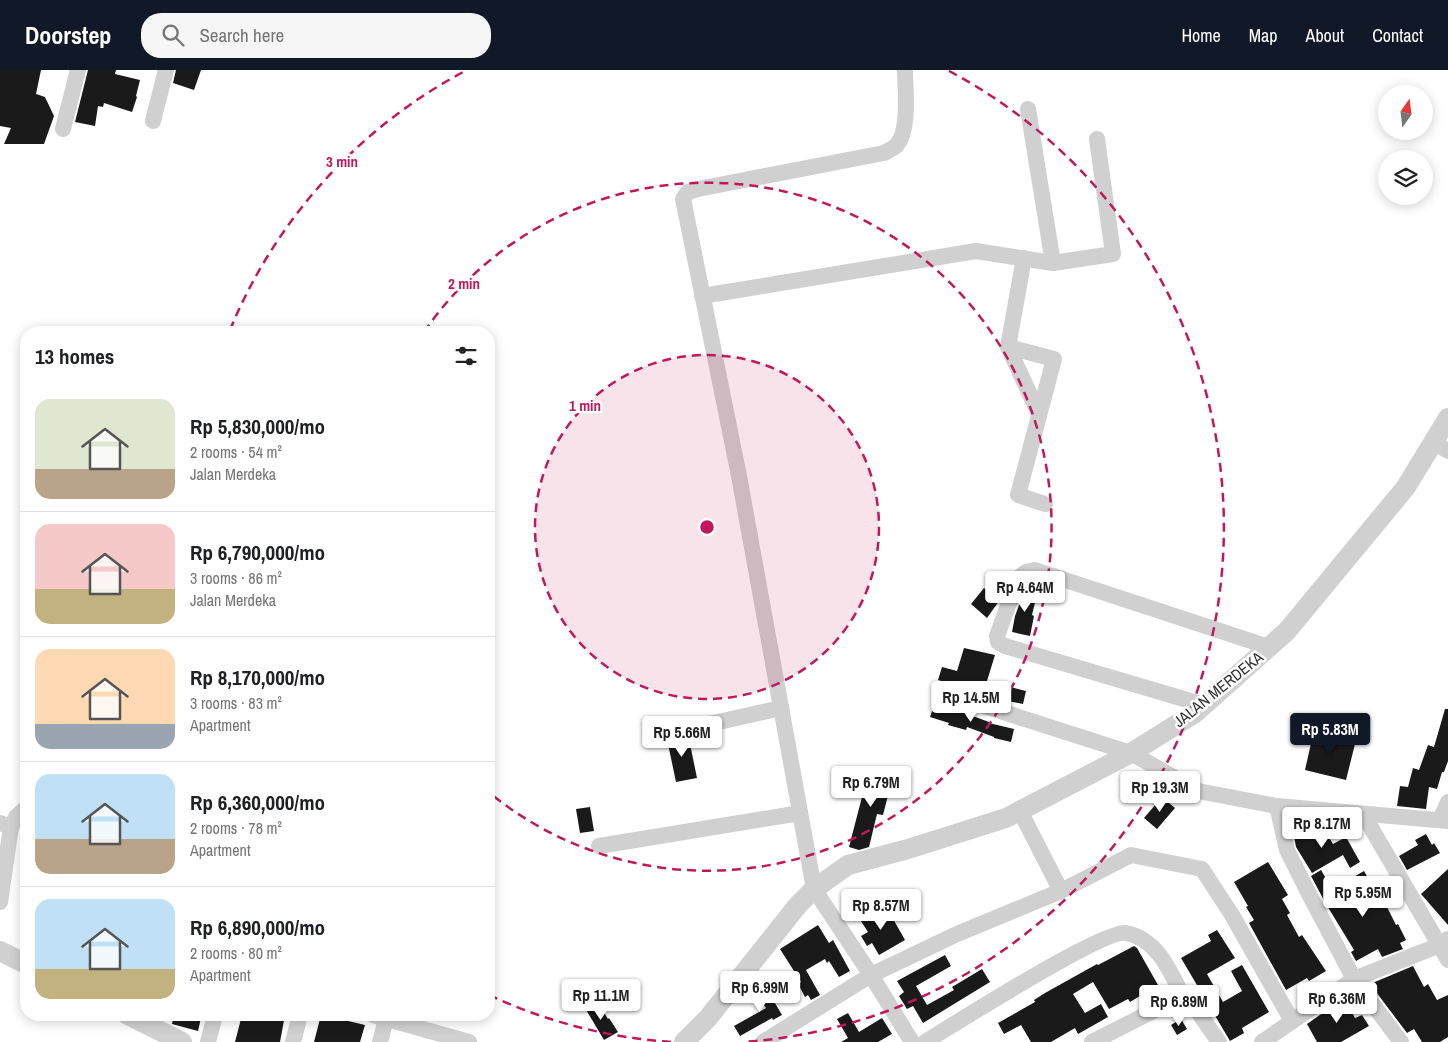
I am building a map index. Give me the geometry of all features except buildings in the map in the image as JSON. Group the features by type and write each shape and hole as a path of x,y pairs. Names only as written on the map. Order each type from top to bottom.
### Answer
{"street":[{"path":"63,129 78,70"},
{"path":"153,121 166,70"},
{"path":"904,70 906,116 902,135 897,145 884,154 698,188 688,192 683,199 738,476 814,889 871,975 912,1042"},
{"path":"1028,109 1053,263"},
{"path":"702,296 976,251 1053,263 1113,254 1097,139"},
{"path":"1024,258 1008,347 1039,414"},
{"path":"1008,347 1054,359 1018,495 1045,504"},
{"name":"JALAN MERDEKA","path":"684,1042 708,1018 798,905 814,889 848,865 908,849 997,821 1020,811 1131,753 1204,705 1287,631 1441,447 1448,418"},
{"path":"1204,705 1005,646 998,642 997,636 1018,578 1026,572 1035,570 1269,647"},
{"path":"946,694 1131,753 1198,791 1277,806 1444,820 1448,802"},
{"path":"706,725 781,708"},
{"path":"1277,806 1287,850 1308,894 1354,979 1398,1041"},
{"path":"1020,811 1061,891"},
{"path":"0,902 5,825 20,813"},
{"path":"599,846 800,813"},
{"path":"1363,814 1444,942 1448,960"},
{"path":"763,1042 871,975 957,934 1061,891 1131,855 1202,870 1232,915 1292,1021"},
{"path":"924,1042 1043,971 1096,943 1124,932 1141,938 1161,955 1184,999 1198,1012 1219,1042"},
{"path":"1262,1042 1354,979 1444,942"},
{"path":"0,951 20,961"},
{"path":"1092,1042 1164,1005 1184,999"},
{"path":"140,1021 182,1042"},
{"path":"208,1042 213,1021"},
{"path":"293,1042 298,1021"},
{"path":"380,1021 380,1042"},
{"path":"394,1021 469,1042"}]}
